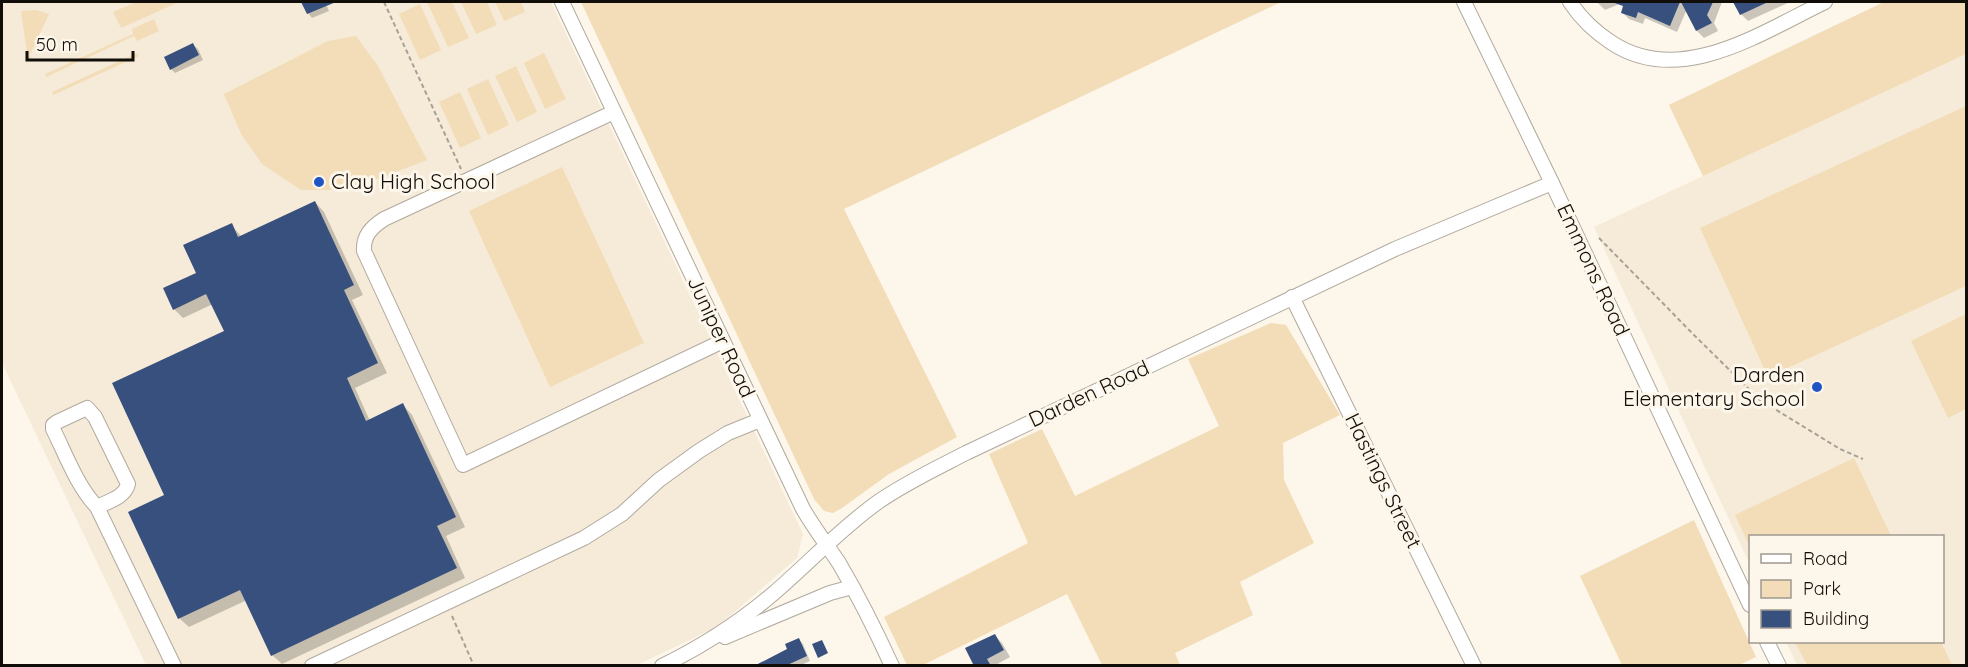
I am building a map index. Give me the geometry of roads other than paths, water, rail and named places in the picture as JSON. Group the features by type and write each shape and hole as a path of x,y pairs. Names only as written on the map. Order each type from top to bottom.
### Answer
{"street":[{"name":"Juniper Road","path":"562,2 803,509 867,612 892,666"},
{"name":"Emmons Road","path":"1464,2 1552,183 1749,603"},
{"path":"1570,2 1587,24 1617,47 1656,59 1676,61 1712,54 1825,2"},
{"path":"614,112 384,219 367,233 363,244 364,251 462,465 723,341"},
{"name":"Darden Road","path":"662,666 718,635 742,618 773,594 878,501 911,482 966,453 1292,297 1395,249 1552,183"},
{"name":"Hastings Street","path":"1292,297 1474,666"},
{"path":"98,507 124,493 128,484 94,417 87,408 57,422 53,425 53,429 81,486 98,507 174,666"},
{"path":"312,666 585,538 622,514 659,480 699,451 728,433 760,420"},
{"path":"682,656 802,604 852,587"},
{"path":"1768,643 1779,666"}],"place":[{"name":"Clay High School","path":"319,182"},
{"name":"Darden Elementary School","path":"1817,387"}]}
